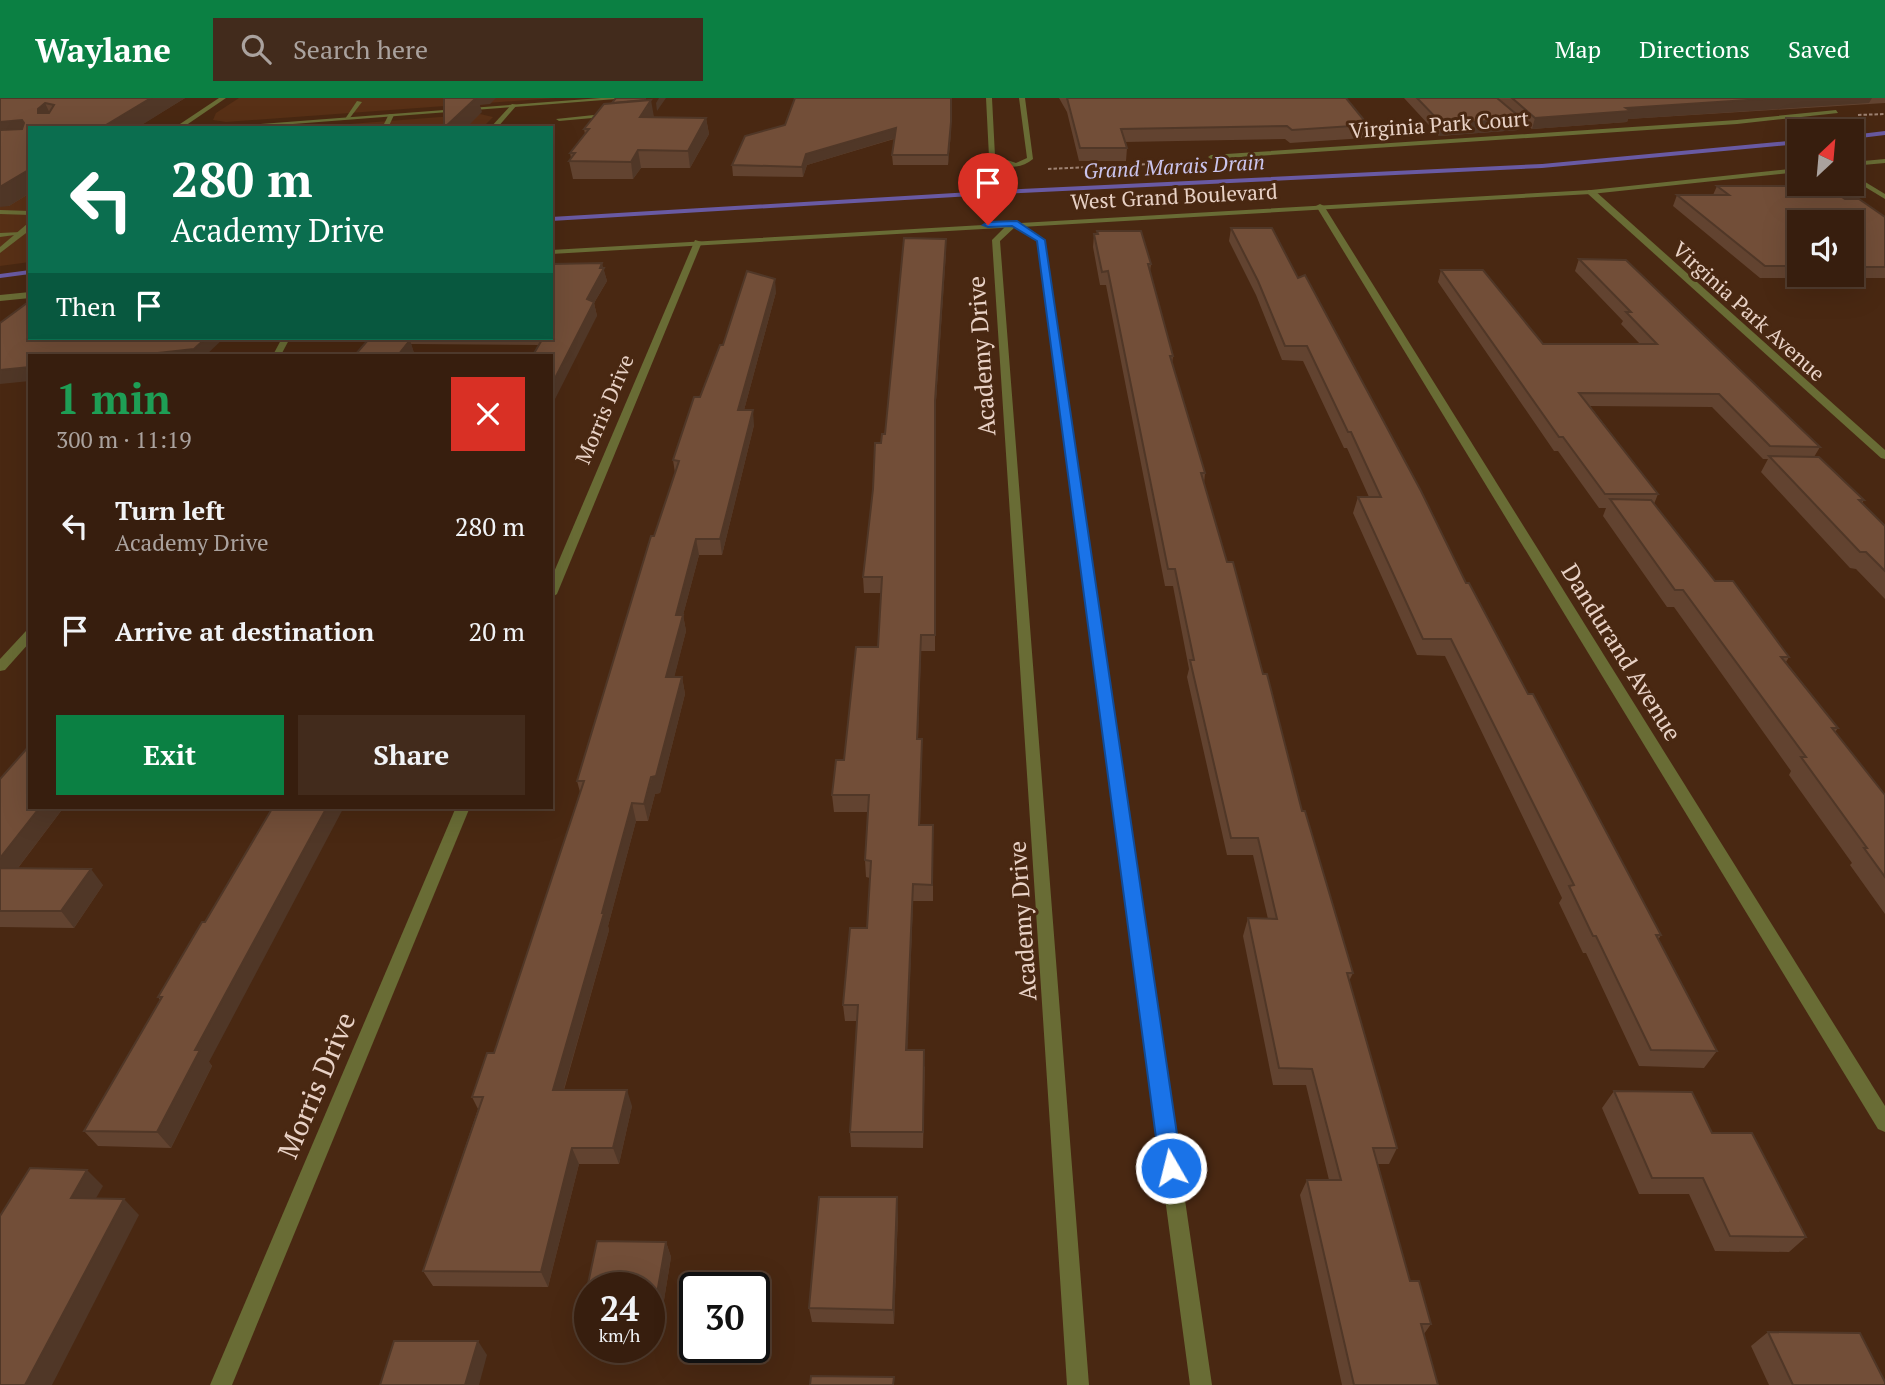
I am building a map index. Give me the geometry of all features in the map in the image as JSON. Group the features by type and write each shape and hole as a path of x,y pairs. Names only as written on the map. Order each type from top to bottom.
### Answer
{"street":[{"path":"180,126 223,98"},
{"path":"240,126 626,98"},
{"path":"989,98 992,158 1006,165 1023,165 1030,159 1022,98"},
{"path":"347,118 359,102"},
{"path":"495,126 514,105"},
{"name":"Virginia Park Court","path":"1211,157 1737,122 1836,111"},
{"path":"559,119 626,114"},
{"path":"386,126 391,115"},
{"path":"599,116 618,121"},
{"path":"320,126 322,120"},
{"path":"1522,128 1531,135"},
{"path":"1864,163 1885,161"},
{"name":"West Grand Boulevard","path":"553,252 1014,223 1591,192 1787,171"},
{"path":"1864,184 1885,197"},
{"name":"Virginia Park Avenue","path":"1591,192 1885,456"},
{"name":"Dandurand Avenue","path":"1320,206 1885,1123"},
{"path":"0,212 28,213"},
{"path":"1014,223 1041,240 1201,1385"},
{"name":"Academy Drive","path":"1014,223 996,240 1078,1385"},
{"path":"0,251 28,227"},
{"path":"0,234 18,234"},
{"name":"Morris Drive","path":"553,589 698,242"},
{"path":"0,298 28,295"},
{"path":"0,667 28,636"},
{"name":"Morris Drive","path":"221,1385 462,809"}],"path":[{"path":"1873,113 1885,114"},
{"path":"1043,169 1179,161"}],"shaded area":[{"path":"239,98 556,98 226,122 213,120 216,113"},
{"path":"480,114 493,117 484,126 323,126"},
{"path":"28,148 28,262 0,266 0,150"}],"building":[{"path":"0,98 151,98 104,126 28,126 28,170 0,187 0,130 22,129 22,120 0,122","holes":["45,103 54,105 49,113 38,113 38,109"]},
{"path":"444,98 476,98 446,126 444,126"},
{"path":"616,98 645,98 645,100 612,103"},
{"path":"795,98 951,98 948,155 892,155 896,128 806,154 802,167 732,165 745,136 785,125"},
{"path":"1067,98 1346,98 1368,125 1292,130 1287,126 1121,129 1127,148 1080,148"},
{"path":"1417,98 1497,98 1522,119 1442,124"},
{"path":"1512,98 1778,98 1626,108 1631,111 1535,118"},
{"path":"651,100 640,117 706,118 688,151 638,150 631,162 569,161 575,153 570,153 589,129 584,129 604,104"},
{"path":"1717,186 1787,186 1787,196 1840,196 1845,199 1859,199 1885,217 1885,267 1864,267 1864,210 1787,210 1787,266 1765,266 1677,195 1729,195"},
{"path":"1231,228 1272,228 1298,278 1305,275 1421,491 1466,583 1469,583 1528,694 1533,694 1661,935 1656,935 1717,1051 1651,1050 1569,886 1574,885 1451,639 1423,639 1358,497 1381,497 1351,432 1348,432 1307,346 1285,346 1258,281"},
{"path":"1097,231 1141,231 1151,264 1148,264 1173,356 1170,356 1205,473 1201,473 1227,562 1233,562 1263,674 1267,674 1302,811 1305,811 1353,973 1347,973 1397,1148 1373,1148 1410,1281 1419,1281 1431,1324 1421,1324 1438,1385 1354,1385 1307,1180 1341,1180 1312,1069 1279,1068 1248,918 1277,919 1258,838 1231,838 1190,660 1194,660 1175,569 1168,569 1108,271 1102,272 1094,234 1098,234"},
{"path":"904,238 946,239 935,401 935,635 921,635 917,739 922,739 919,825 933,825 932,885 913,884 906,1050 924,1050 923,1132 850,1132 858,1005 843,1005 850,928 867,928 871,861 865,860 869,795 832,795 836,760 844,760 856,647 878,647 882,577 863,577 873,489 875,443 881,443 882,434 885,434"},
{"path":"1579,259 1626,260 1820,447 1770,446 1719,394 1579,393 1658,494 1605,494 1563,437 1559,437 1441,270 1483,270 1543,344 1657,344 1626,312 1631,312"},
{"path":"602,263 600,268 604,268 587,299 594,302 553,382 553,354 534,354 542,340 553,340 553,264"},
{"path":"747,271 775,279 738,410 753,410 720,539 696,539 676,615 683,615 666,677 682,677 656,776 651,777 644,804 632,803 604,913 553,1090 627,1090 613,1148 572,1148 541,1272 423,1271 483,1097 472,1097 487,1053 494,1053 584,781 577,781 651,536 654,536 679,461 673,460 694,397 700,397 720,345 723,345"},
{"path":"28,303 28,340 204,340 194,349 149,354 28,354 28,367 0,370 0,323"},
{"path":"368,340 410,340 399,354 356,354"},
{"path":"1769,456 1819,457 1864,500 1859,500 1885,526 1885,571 1866,552 1860,552"},
{"path":"1610,499 1651,500 1715,581 1733,581 1789,657 1781,657 1838,728 1832,728 1885,795 1885,877 1801,757 1806,757 1683,590 1675,590"},
{"path":"28,747 28,809 38,809 0,858 0,779"},
{"path":"272,809 326,809 195,1050 200,1050 157,1132 84,1131 162,997 158,997 202,922 205,922"},
{"path":"0,868 91,869 61,911 0,911"},
{"path":"1614,1091 1692,1092 1712,1133 1752,1133 1806,1237 1730,1236 1703,1178 1652,1178"},
{"path":"30,1168 87,1170 71,1198 124,1199 25,1385 0,1385 0,1216"},
{"path":"819,1197 897,1197 893,1310 809,1308"},
{"path":"597,1241 666,1242 661,1272 590,1272"},
{"path":"1768,1332 1860,1333 1885,1385 1793,1385"},
{"path":"394,1341 478,1341 465,1385 380,1385"},
{"path":"811,1376 894,1377 893,1385 810,1385"}],"waterway":[{"name":"Grand Marais Drain","path":"1864,136 1885,133"},
{"name":"Grand Marais Drain","path":"553,219 1021,191 1542,166 1787,143"},
{"name":"Grand Marais Drain","path":"0,276 28,272"}],"route":[{"path":"988,225 1014,223 1041,240 1171,1168"}]}
